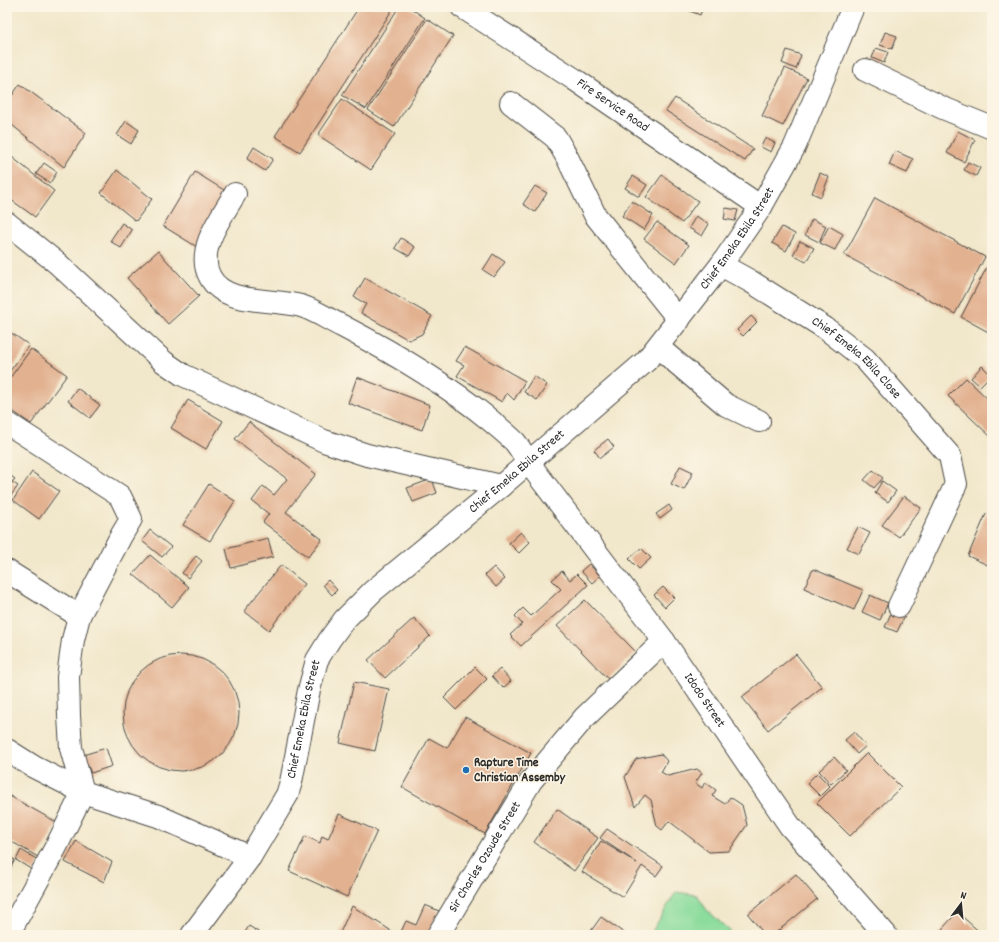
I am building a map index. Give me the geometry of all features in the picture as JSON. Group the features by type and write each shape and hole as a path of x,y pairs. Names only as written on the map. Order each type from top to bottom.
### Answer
{"street":[{"name":"Fire Service Road","path":"462,7 574,79 761,207"},
{"name":"Chief Emeka Ebila Street","path":"192,935 250,857 287,795 312,677 318,660 330,639 344,620 373,592 501,486 646,361 658,347 721,265 761,207 795,146 853,7"},
{"path":"865,70 943,108 992,128"},
{"path":"511,103 556,138 568,159 595,215 679,320"},
{"name":"Idodo Street","path":"235,194 211,235 207,248 205,263 209,277 218,288 234,296 303,306 365,338 438,382 474,407 516,443 528,462 664,641 790,826 886,935"},
{"path":"7,223 57,263 164,362 183,375 324,441 367,455 501,486"},
{"name":"Chief Emeka Ebila Close","path":"721,265 750,281 825,328 865,359 950,456 956,484 899,606"},
{"path":"658,347 726,405 759,421"},
{"path":"7,424 120,496 131,519 79,616 73,640 68,677 71,748 83,792 57,845 8,935"},
{"path":"7,571 79,616"},
{"name":"Sir Charles Ozoude Street","path":"438,935 531,781 584,718 664,641"},
{"path":"7,750 34,767 83,792 158,816 250,857"}],"green space":[{"path":"676,892 697,895 706,909 734,935 650,935"}],"building":[{"path":"359,7 394,7 300,152 275,136"},
{"path":"399,7 409,7 425,18 366,109 342,95"},
{"path":"680,7 703,7 700,15"},
{"path":"427,19 453,36 394,127 368,110"},
{"path":"885,32 897,36 892,49 880,45"},
{"path":"876,48 888,52 884,63 872,58"},
{"path":"787,50 801,55 796,69 782,63"},
{"path":"785,68 807,78 783,126 762,116"},
{"path":"20,84 86,133 64,167 7,121 7,103"},
{"path":"675,98 753,149 745,161 666,111"},
{"path":"342,99 395,134 371,170 318,135"},
{"path":"126,121 139,130 131,144 117,135"},
{"path":"958,131 975,140 964,162 947,153"},
{"path":"765,138 775,143 771,152 761,147"},
{"path":"254,147 273,159 265,171 247,159"},
{"path":"895,151 913,159 907,173 889,165"},
{"path":"7,153 54,191 35,217 7,197"},
{"path":"968,162 980,168 976,176 964,170"},
{"path":"44,163 57,172 50,183 36,174"},
{"path":"117,170 152,199 136,221 101,193"},
{"path":"195,172 232,195 202,250 163,226"},
{"path":"820,173 829,177 821,197 812,193"},
{"path":"662,175 698,201 682,223 646,197"},
{"path":"633,176 647,185 639,197 625,188"},
{"path":"535,186 547,193 535,212 523,204"},
{"path":"875,198 985,257 955,314 844,255"},
{"path":"632,201 653,215 644,230 622,216"},
{"path":"726,208 738,210 735,221 724,219"},
{"path":"696,216 709,224 702,236 689,228"},
{"path":"812,219 826,226 819,242 805,235"},
{"path":"657,222 689,245 676,263 644,239"},
{"path":"122,223 132,230 121,248 110,241"},
{"path":"829,226 843,234 835,250 820,243"},
{"path":"782,227 795,234 786,251 772,243"},
{"path":"401,238 415,247 409,256 395,248"},
{"path":"800,241 814,248 806,262 793,255"},
{"path":"158,251 199,296 168,324 127,278"},
{"path":"493,254 505,262 494,277 483,270"},
{"path":"987,267 992,269 992,334 961,317"},
{"path":"365,278 432,316 422,334 409,340 361,313 366,304 354,297"},
{"path":"751,316 757,322 743,336 737,330"},
{"path":"7,330 29,345 7,375"},
{"path":"465,347 525,381 514,400 507,393 502,402 457,376 464,365 456,361"},
{"path":"31,349 67,375 31,424 7,407 7,382"},
{"path":"982,366 991,375 980,386 971,378"},
{"path":"534,376 547,385 537,400 524,392"},
{"path":"357,377 430,405 422,430 348,403"},
{"path":"966,378 992,403 992,438 948,396"},
{"path":"77,388 100,405 90,418 68,401"},
{"path":"188,400 223,421 206,449 171,428"},
{"path":"249,422 316,474 286,512 322,539 308,557 263,522 269,514 252,501 263,486 274,495 287,479 235,439"},
{"path":"608,439 614,447 600,458 594,450"},
{"path":"680,466 693,472 684,490 671,484"},
{"path":"873,470 883,478 874,488 864,480"},
{"path":"32,472 59,491 39,519 13,500"},
{"path":"7,473 15,479 12,482 18,486 9,498 7,497"},
{"path":"432,479 437,493 413,502 407,488"},
{"path":"882,481 896,491 888,502 875,493"},
{"path":"209,484 235,501 210,541 183,525"},
{"path":"904,496 921,508 899,537 882,525"},
{"path":"669,505 672,510 660,519 656,514"},
{"path":"986,514 992,516 992,567 968,556"},
{"path":"858,527 870,533 859,554 847,548"},
{"path":"150,530 171,547 162,557 142,541"},
{"path":"521,532 530,542 519,553 509,543"},
{"path":"268,538 273,557 231,568 226,549"},
{"path":"641,548 651,558 639,569 629,559"},
{"path":"150,555 189,587 172,607 133,574"},
{"path":"196,556 202,561 188,578 182,573"},
{"path":"589,564 600,576 592,583 581,571"},
{"path":"281,565 305,584 269,630 244,611"},
{"path":"494,567 505,579 496,587 485,575"},
{"path":"813,569 863,590 854,610 804,588"},
{"path":"562,571 570,580 577,574 588,585 521,646 510,635 522,624 515,616 523,608 531,616 561,589 552,580"},
{"path":"328,580 337,590 332,595 323,585"},
{"path":"663,587 674,598 665,607 654,595"},
{"path":"870,595 888,603 880,620 862,612"},
{"path":"585,600 636,652 608,679 557,626"},
{"path":"894,606 907,611 897,632 885,627"},
{"path":"414,618 430,636 385,678 368,660"},
{"path":"796,654 822,687 768,730 742,697"},
{"path":"181,655 192,656 203,660 222,672 234,691 238,702 238,724 234,735 222,754 203,766 192,770 181,771 170,770 159,766 140,754 128,735 124,724 123,713 124,702 128,691 140,672 159,660 170,656"},
{"path":"475,667 487,679 456,710 444,698"},
{"path":"500,669 511,681 503,688 492,676"},
{"path":"354,682 389,689 375,751 340,743"},
{"name":"Rapture Time Christian Assemby","path":"465,717 531,753 485,834 402,787 429,738 447,748"},
{"path":"854,732 866,746 857,754 845,740"},
{"path":"106,748 112,766 91,773 83,755"},
{"path":"867,753 901,787 850,836 817,803"},
{"path":"661,754 667,761 661,772 668,776 697,769 702,773 695,783 702,788 705,782 716,790 712,796 725,804 730,797 742,805 747,825 729,851 709,852 669,821 662,830 657,826 651,800 645,795 635,807 625,777 636,759"},
{"path":"834,757 846,770 831,784 819,771"},
{"path":"817,773 830,786 820,796 807,783"},
{"path":"8,795 58,823 38,857 7,839"},
{"path":"557,809 598,838 574,871 534,842"},
{"path":"339,814 377,831 347,897 289,871 305,836 320,843 322,836 328,839"},
{"path":"607,829 663,866 656,876 642,866 623,897 582,872 601,841 637,863 600,838"},
{"path":"76,841 112,862 104,882 65,862"},
{"path":"7,843 11,845 7,853"},
{"path":"21,850 40,861 34,871 16,860"},
{"path":"7,856 15,860 7,874"},
{"path":"796,874 817,899 773,935 765,935 748,914"},
{"path":"425,905 439,911 428,935 400,934 406,921 416,925"},
{"path":"352,906 390,930 388,935 339,935"},
{"path":"957,912 983,935 937,935"},
{"path":"601,917 627,935 588,935"},
{"path":"249,926 263,935 243,935"}],"place":[{"name":"Rapture Time Christian Assemby","path":"466,770"}]}
